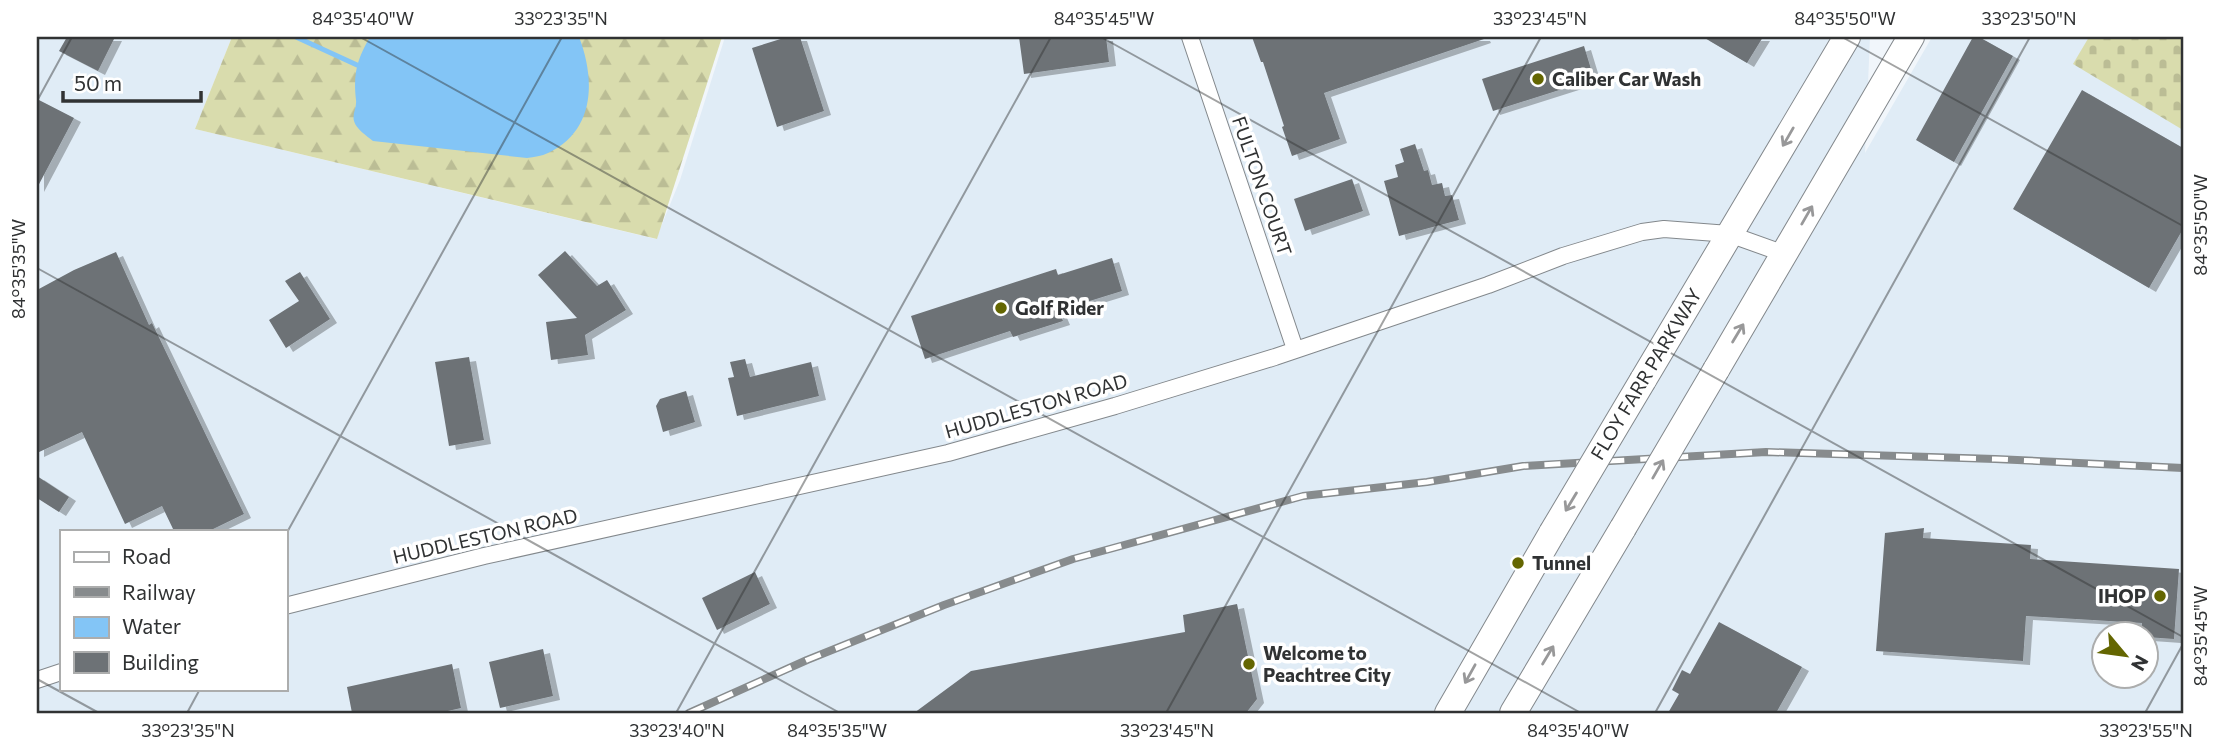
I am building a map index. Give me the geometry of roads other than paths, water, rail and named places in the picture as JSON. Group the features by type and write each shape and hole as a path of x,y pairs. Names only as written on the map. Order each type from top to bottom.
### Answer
{"main road":[{"name":"FLOY FARR PARKWAY","path":"1448,713 1847,37"},
{"path":"1514,713 1911,37"}],"street":[{"name":"FULTON COURT","path":"1190,37 1295,349"},
{"name":"HUDDLESTON ROAD","path":"287,605 484,556 948,453 1115,406 1295,349 1624,237 1664,229 1729,234 1785,254"},
{"path":"37,681 60,672"}],"water":[{"path":"370,37 579,37 588,69 589,86 583,117 564,143 546,154 527,158 373,141 359,130 354,118 357,67"}],"waterway":[{"path":"296,37 357,65"}],"railway":[{"path":"689,713 807,660 944,605 1073,559 1303,496 1427,482 1523,466 1766,452 2183,468"}],"place":[{"name":"Caliber Car Wash","path":"1538,79"},
{"name":"Golf Rider","path":"1001,308"},
{"name":"Tunnel","path":"1518,563"},
{"name":"IHOP","path":"2160,596"},
{"name":"Welcome to Peachtree City","path":"1249,664"}]}
